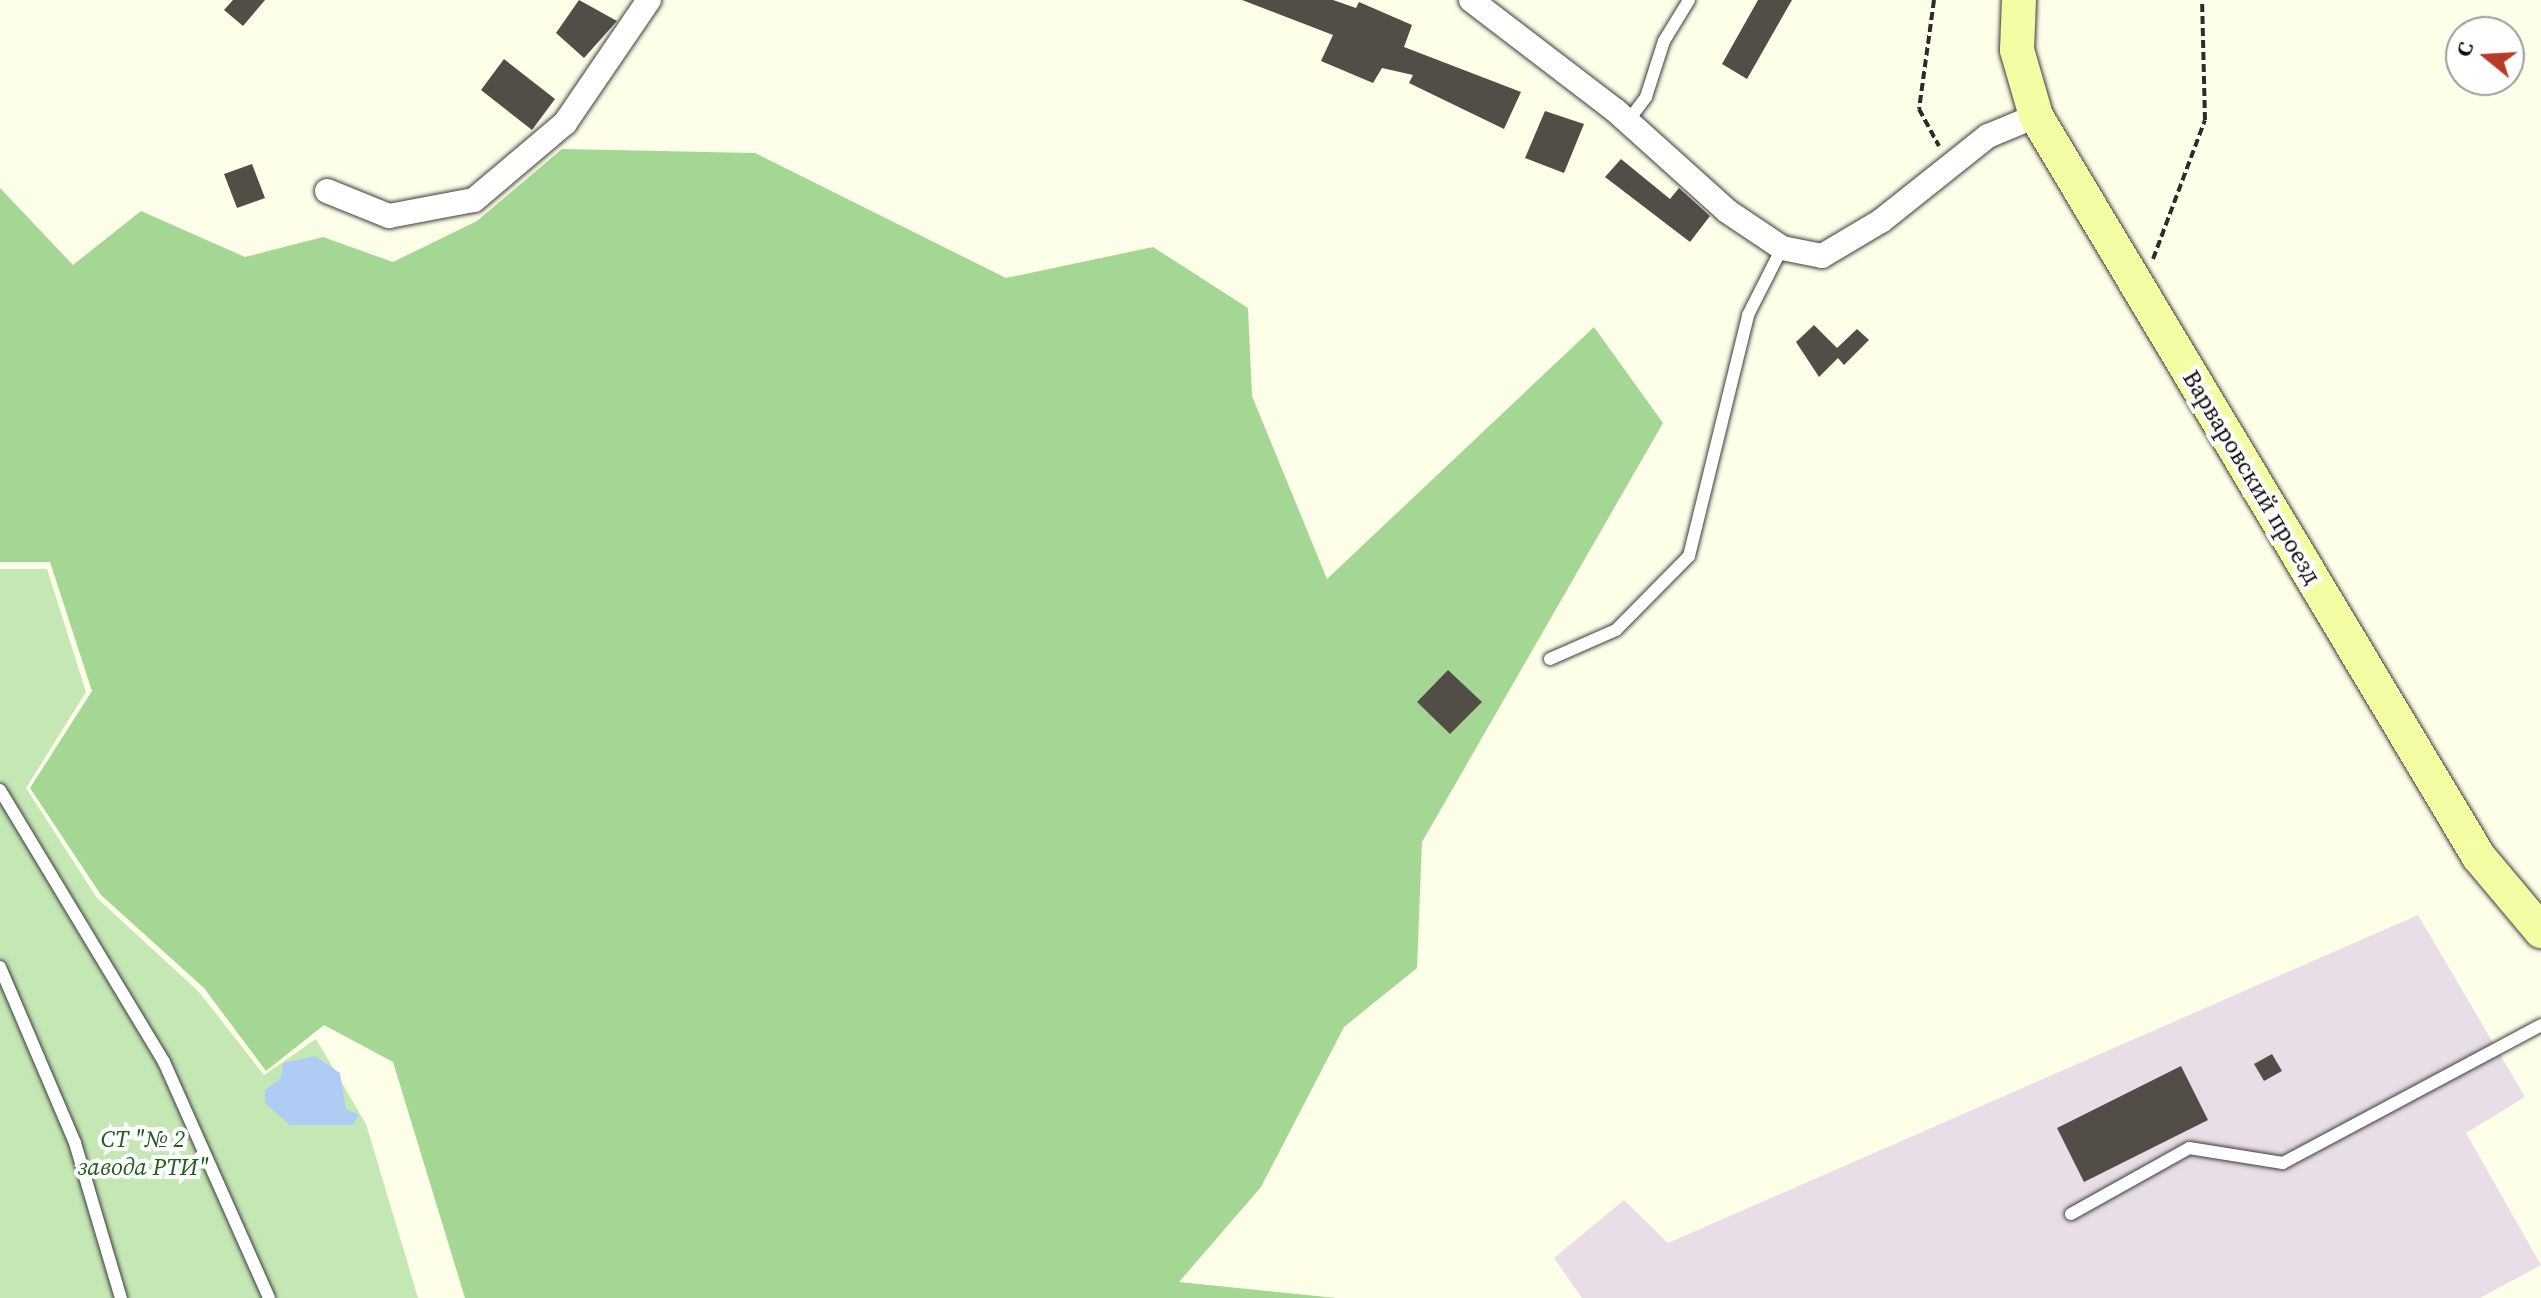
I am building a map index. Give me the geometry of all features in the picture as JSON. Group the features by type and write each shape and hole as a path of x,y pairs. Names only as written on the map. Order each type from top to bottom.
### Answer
{"street":[{"path":"327,191 389,216 474,200 565,123 649,0"},
{"path":"1471,0 1628,121 1727,211 1782,248 1822,256 1881,221 1988,136 2036,116"},
{"name":"Варваровский проезд","path":"2019,0 2017,50 2036,116 2479,857 2541,931"}],"lane":[{"path":"1628,121 1646,97 1664,41 1689,0"},
{"path":"1550,659 1616,630 1689,556 1748,315 1782,248"},
{"path":"0,790 164,1062 269,1298"},
{"path":"0,967 75,1143 121,1298"},
{"path":"2071,1214 2189,1148 2283,1163 2541,1025"}],"path":[{"path":"1934,0 1919,109 1950,166"},
{"path":"2141,291 2205,120 2202,0"}],"shaded area":[{"path":"2418,915 2525,1097 2466,1133 2541,1265 2480,1298 1582,1298 1554,1258 1624,1200 1668,1243"}],"green space":[{"path":"562,149 755,153 1006,278 1153,247 1248,308 1252,396 1327,579 1594,327 1663,423 1422,842 1417,968 1344,1027 1261,1187 1179,1282 1336,1298 465,1298 393,1062 324,1025 266,1071 204,988 101,895 30,788 92,691 50,562 0,562 0,188 73,265 141,211 245,257 323,237 393,262 477,221"},
{"name":"СТ \"№ 2 завода РТИ\"","path":"0,569 47,569 86,692 26,788 97,898 199,992 264,1075 316,1039 366,1124 418,1298 0,1298"}],"water":[{"path":"315,1056 340,1073 346,1109 359,1115 352,1125 290,1125 265,1103 265,1090 281,1078 283,1063"}],"building":[{"path":"233,0 265,0 243,26 224,10"},
{"path":"579,0 617,21 584,58 556,33"},
{"path":"1242,0 1333,0 1356,8 1359,2 1412,25 1404,47 1521,92 1504,129 1409,83 1413,75 1382,68 1373,83 1321,61 1333,35"},
{"path":"1758,0 1792,0 1747,79 1722,64"},
{"path":"504,59 555,99 532,130 481,90"},
{"path":"1545,111 1584,124 1564,173 1525,158"},
{"path":"1621,159 1670,199 1679,188 1710,216 1690,242 1605,177"},
{"path":"252,164 265,198 237,208 224,174"},
{"path":"1814,325 1837,348 1857,329 1869,340 1844,365 1838,358 1819,377 1796,342"},
{"path":"1448,670 1482,702 1450,734 1417,702"},
{"path":"2272,1054 2282,1071 2264,1081 2254,1064"},
{"path":"2181,1066 2208,1120 2084,1182 2057,1128"}]}
